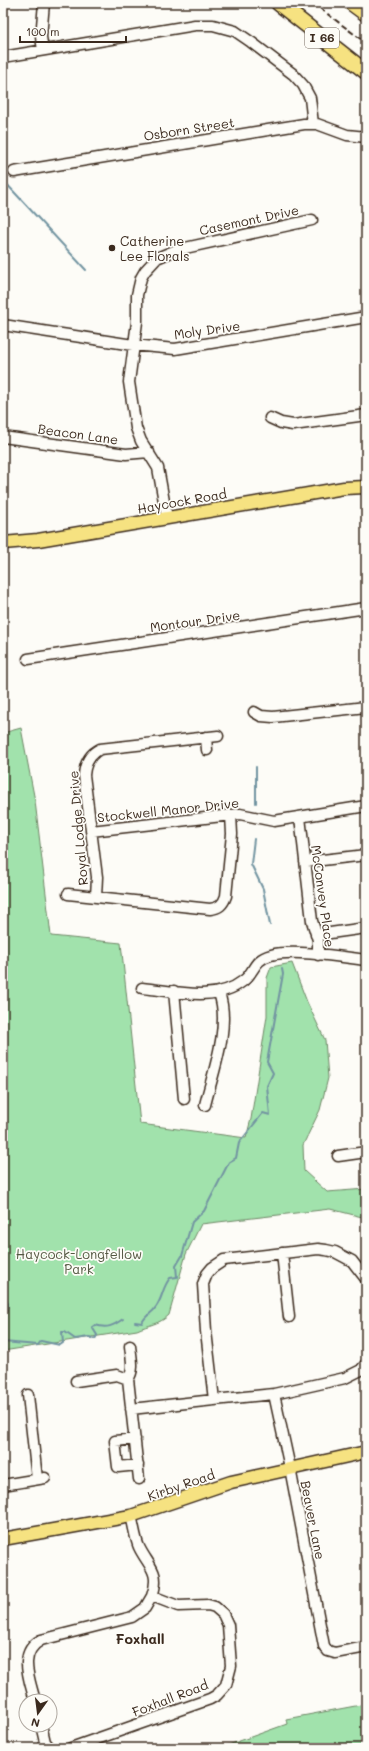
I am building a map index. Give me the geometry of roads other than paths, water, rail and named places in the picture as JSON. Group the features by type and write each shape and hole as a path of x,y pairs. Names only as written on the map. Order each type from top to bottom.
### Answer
{"highway":[{"name":"I 66","path":"278,3 366,72"},
{"path":"351,3 366,14"}],"main road":[{"name":"Haycock Road","path":"3,543 46,539 344,488 366,487"},
{"name":"Kirby Road","path":"3,1539 131,1516 231,1482 366,1452"}],"street":[{"path":"43,50 42,32 44,3"},
{"path":"3,57 196,25 222,27 244,36 297,78 310,98 313,124"},
{"name":"Osborn Street","path":"14,172 218,137 313,124 347,135 366,136"},
{"name":"Casemont Drive","path":"167,518 158,468 136,428 131,398 130,368 137,322 138,286 145,271 157,258 176,250 312,220"},
{"name":"Moly Drive","path":"3,325 160,349 190,348 366,317"},
{"path":"270,418 281,423 293,425 366,415"},
{"name":"Beacon Lane","path":"3,436 126,454 149,452"},
{"name":"Montour Drive","path":"28,659 366,608"},
{"path":"254,712 261,716 273,717 366,707"},
{"path":"207,750 206,737 218,736"},
{"name":"Royal Lodge Drive","path":"96,897 97,877 84,771 87,762 96,751 100,749 206,737"},
{"name":"Stockwell Manor Drive","path":"91,831 246,814 274,821 366,806"},
{"path":"68,894 210,909 219,907 226,896 232,834 231,815"},
{"name":"McConvey Place","path":"300,817 312,921 318,946 318,955"},
{"path":"305,862 366,855"},
{"path":"316,935 366,928"},
{"path":"142,988 205,994 219,993 244,981 253,967 269,955 287,953 366,960"},
{"path":"174,991 184,1099"},
{"path":"205,1105 220,1045 223,1008 219,993"},
{"path":"338,1156 366,1152"},
{"path":"214,1400 206,1331 203,1284 204,1279 212,1268 224,1260 318,1249 336,1252 352,1261 366,1276"},
{"path":"282,1253 289,1317"},
{"path":"130,1346 132,1368 128,1379 139,1479"},
{"path":"131,1409 274,1394 345,1378 361,1370 366,1364"},
{"path":"76,1381 117,1375 128,1379"},
{"name":"Beaver Lane","path":"274,1394 290,1468 324,1646 327,1653 335,1653 366,1647"},
{"path":"3,1485 41,1478 28,1395"},
{"path":"135,1439 115,1441 118,1467 138,1465"},
{"path":"33,1693 26,1663 28,1652 36,1642 132,1617 145,1608 152,1596 155,1582 153,1569 137,1542 131,1516"},
{"name":"Foxhall Road","path":"71,1748 210,1699 217,1695 226,1685 231,1666 228,1625 223,1614 215,1607 208,1604 178,1606 152,1596"},
{"path":"43,1733 45,1742 50,1748"}],"waterway":[{"path":"3,180 86,270"},
{"path":"256,767 256,803"},
{"path":"254,839 251,864 263,889 270,925"},
{"path":"135,1322 142,1323 156,1307 165,1285 170,1278 177,1277 176,1266 182,1256 192,1222 204,1211 229,1162 236,1158 239,1143 263,1113 270,1115 267,1086 273,1073 267,1062 283,974 282,969"},
{"path":"3,1268 3,1277"},
{"path":"3,1291 8,1304 3,1328"},
{"path":"3,1342 38,1345 41,1341 60,1345 63,1343 62,1332 65,1332 75,1339 89,1337 95,1339 97,1335 92,1327 95,1325 103,1327 110,1326 123,1319"}],"railway":[{"path":"313,3 362,40"}],"place":[{"name":"Catherine Lee Florals","path":"112,248"}],"district":[{"name":"Foxhall","path":"140,1639"}],"park label":[{"name":"Haycock-Longfellow Park","path":"79,1262"}]}
